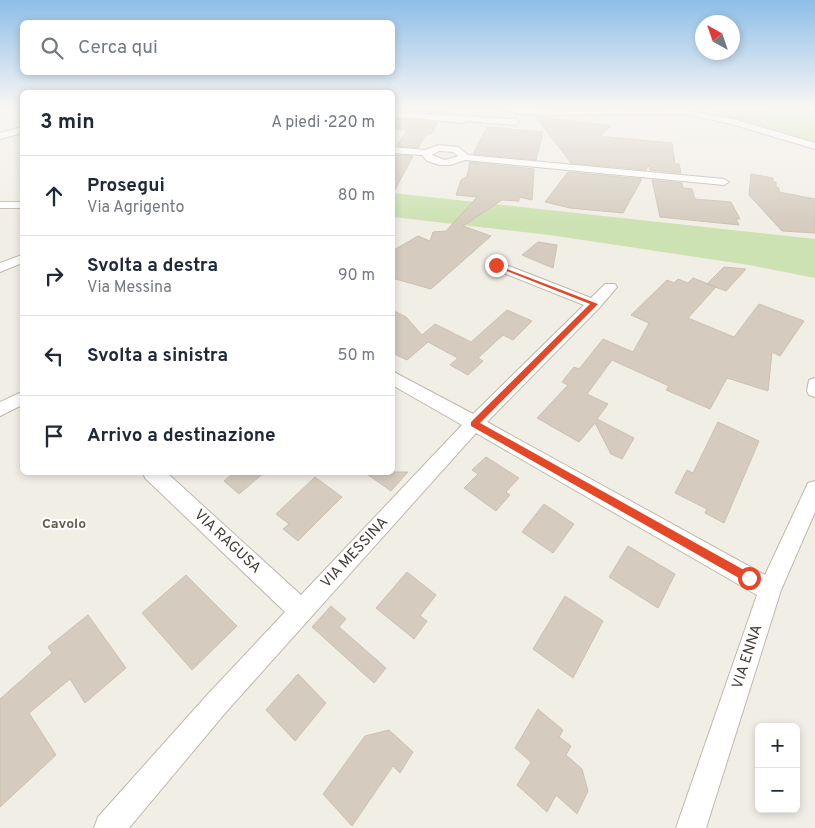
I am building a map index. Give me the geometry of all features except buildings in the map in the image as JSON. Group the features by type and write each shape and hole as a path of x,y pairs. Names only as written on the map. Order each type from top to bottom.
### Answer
{"street":[{"path":"395,150 427,153 442,147"},
{"path":"454,147 460,151 463,157"},
{"path":"427,153 428,158 441,162 457,161 463,157 724,182"},
{"path":"0,205 20,206"},
{"path":"0,268 20,260"},
{"path":"496,265 595,304"},
{"name":"VIA MESSINA","path":"110,828 217,703 301,611 474,424 610,287"},
{"path":"395,379 770,590"},
{"path":"815,384 815,391"},
{"path":"0,410 20,399"},
{"name":"VIA RAGUSA","path":"155,475 301,611"},
{"name":"VIA ENNA","path":"691,828 770,590 810,515 815,489"}],"green space":[{"path":"395,193 815,239 815,278 749,265 550,235 395,217"}],"district":[{"name":"Cavolo","path":"64,524"}],"route":[{"path":"496,265 595,304 474,424 749,578"}]}
